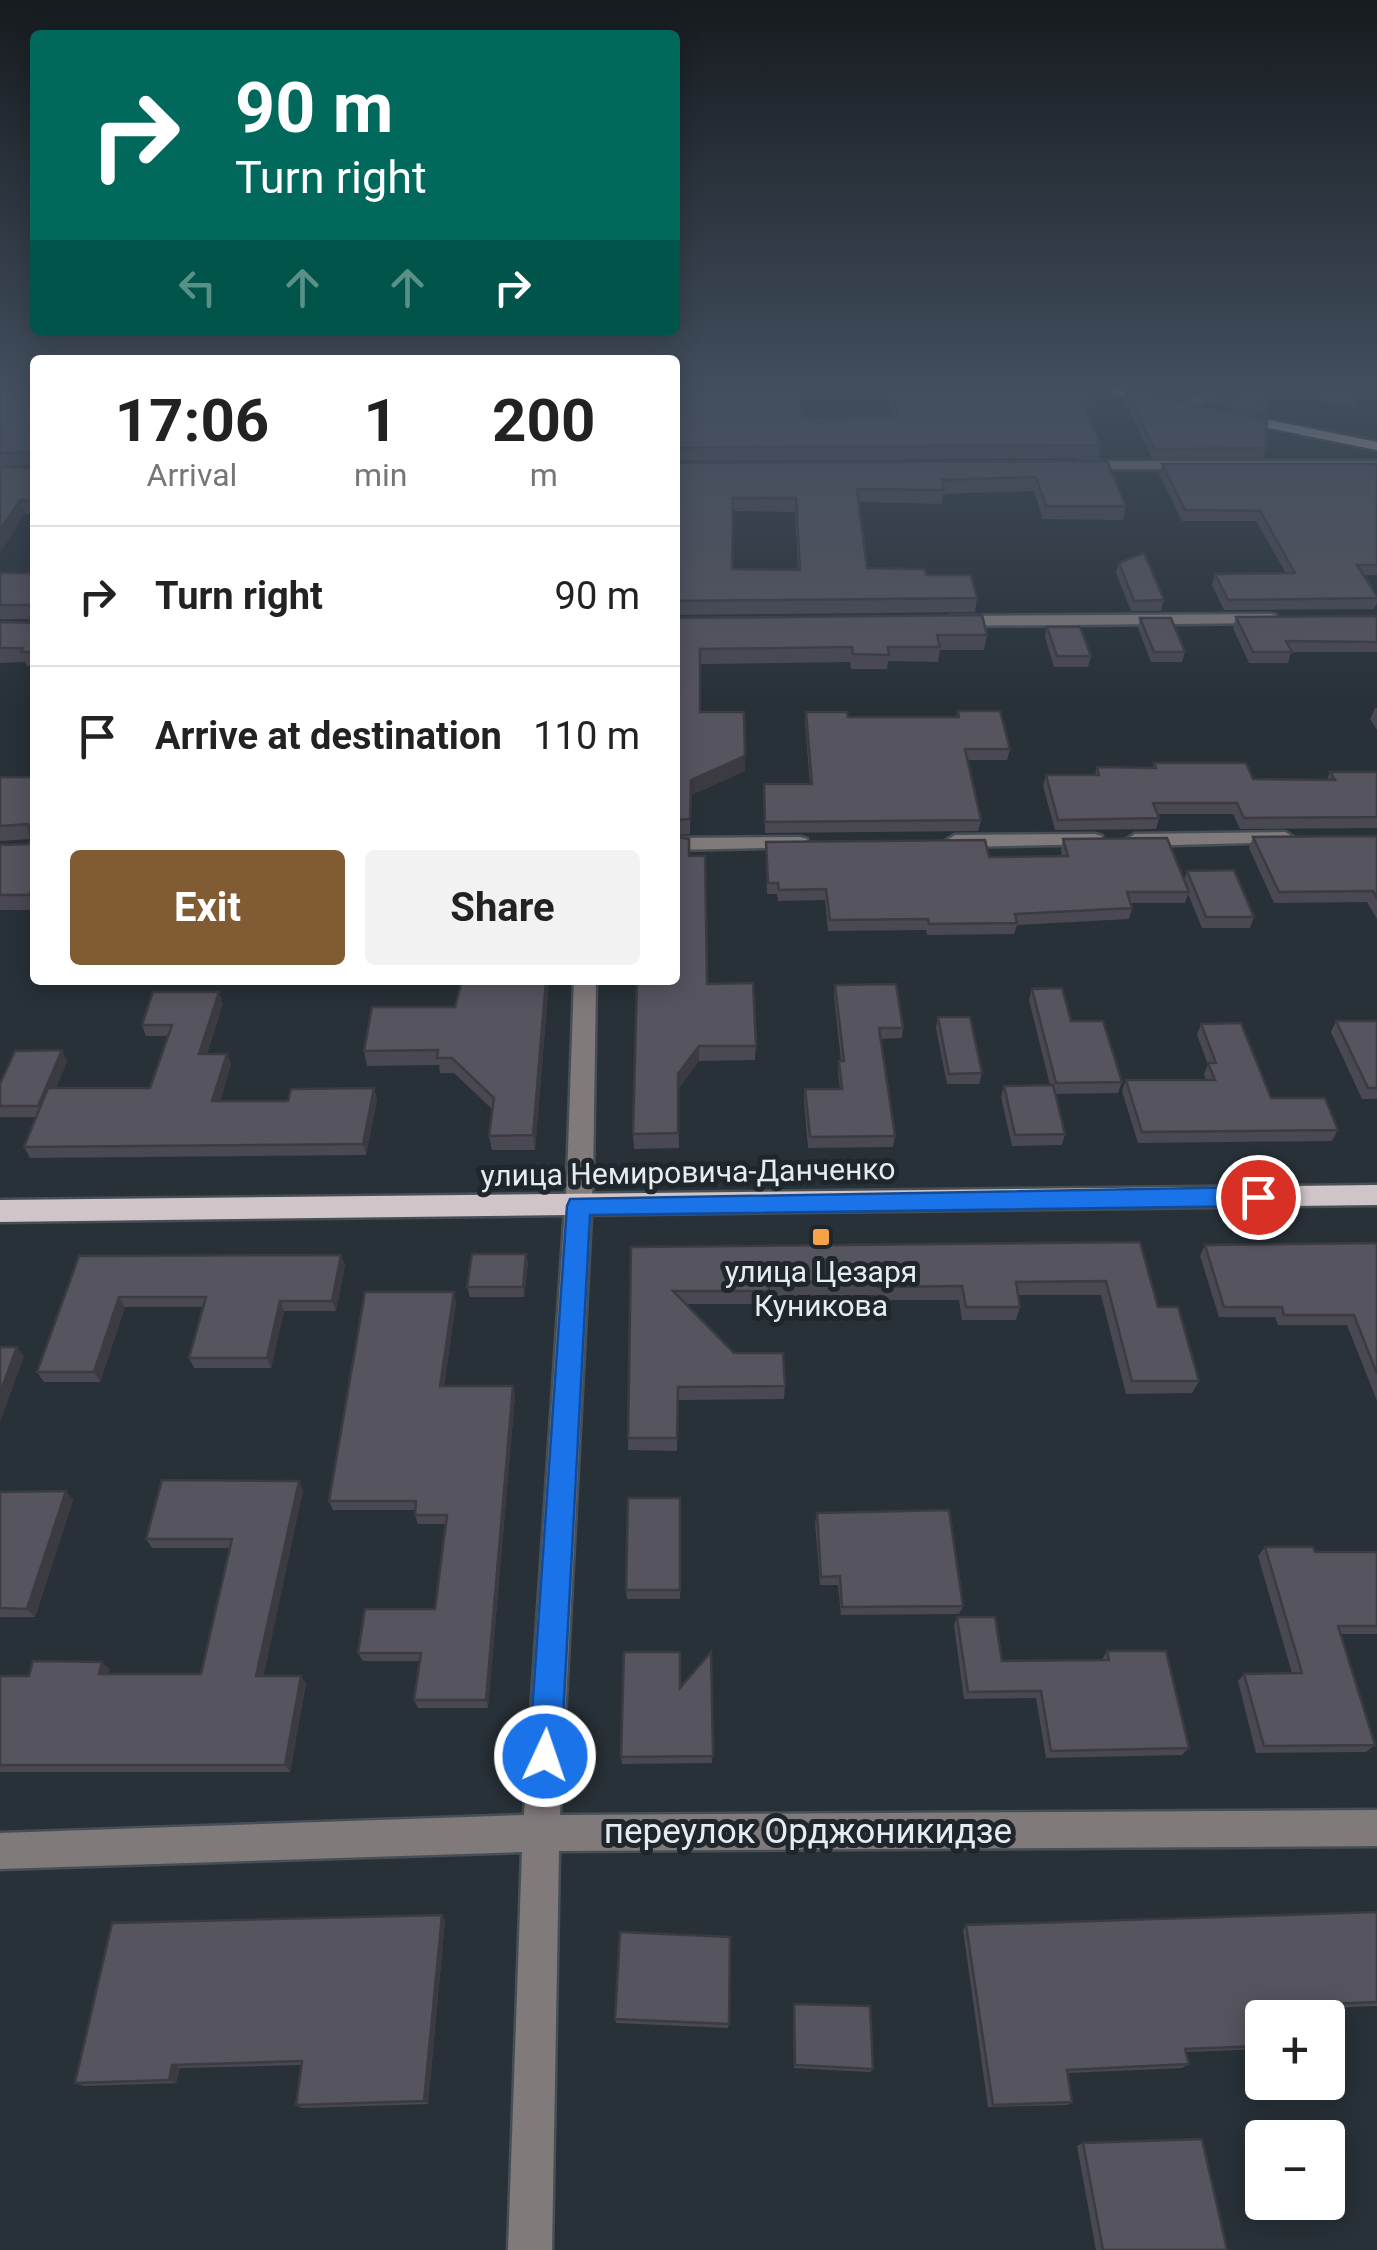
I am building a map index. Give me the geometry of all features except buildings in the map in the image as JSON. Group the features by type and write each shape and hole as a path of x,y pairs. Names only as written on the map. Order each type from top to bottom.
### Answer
{"main road":[{"name":"улица Немировича-Данченко","path":"0,1212 1377,1195"}],"street":[{"path":"928,621 1280,619"},
{"path":"928,842 1299,838"},
{"path":"680,844 831,843"},
{"path":"530,2250 541,1833 578,1206 586,985"},
{"name":"переулок Орджоникидзе","path":"0,1852 541,1833 1377,1828"}],"place":[{"name":"улица Цезаря Куникова","path":"821,1237"}],"route":[{"path":"545,1756 578,1206 1258,1197"}]}
